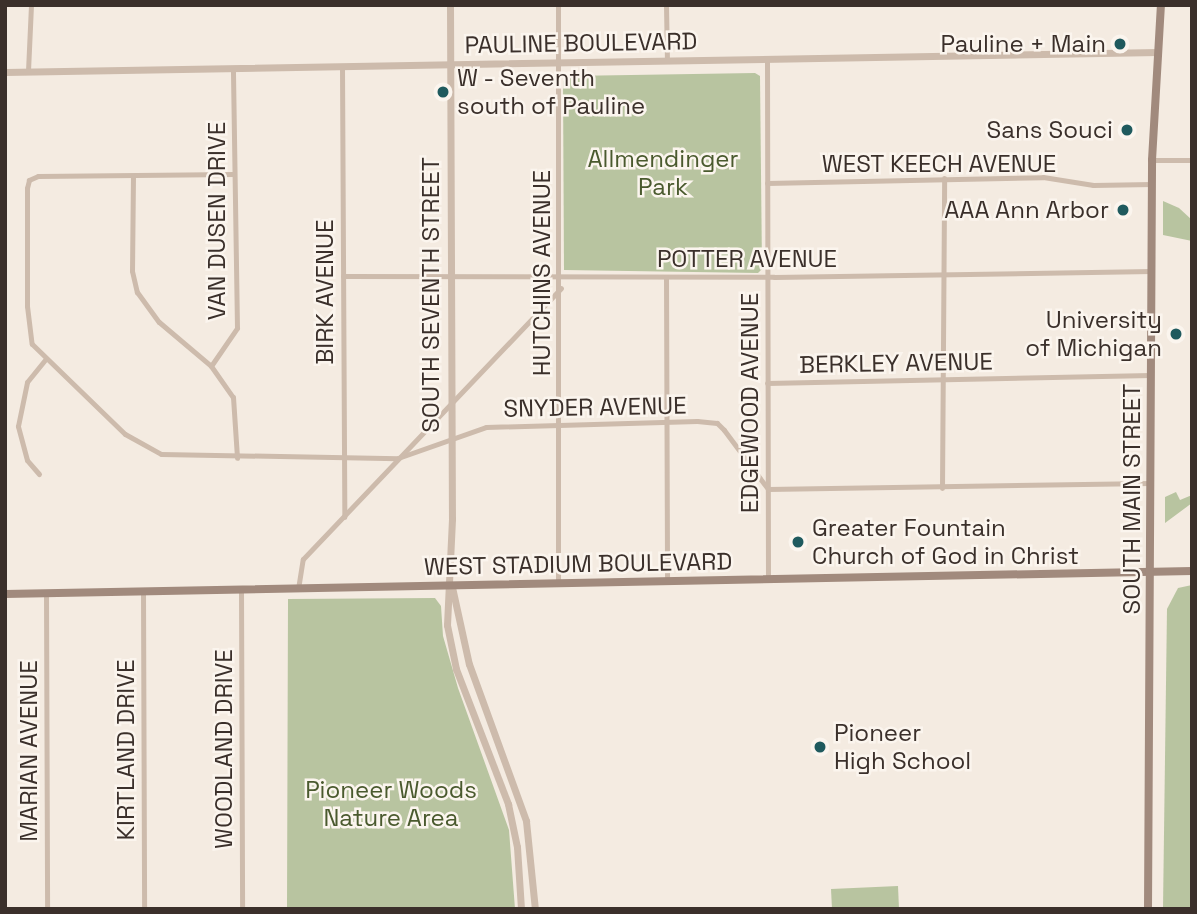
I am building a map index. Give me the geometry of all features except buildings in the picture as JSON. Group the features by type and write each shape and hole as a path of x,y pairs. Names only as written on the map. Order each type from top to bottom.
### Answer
{"main road":[{"name":"SOUTH MAIN STREET","path":"1148,909 1153,483 1152,160 1161,5"},
{"name":"WEST STADIUM BOULEVARD","path":"5,594 1192,571"}],"street":[{"path":"28,71 31,5"},
{"name":"SOUTH SEVENTH STREET","path":"450,5 451,585 446,609 449,645 508,804 517,847 521,909"},
{"name":"HUTCHINS AVENUE","path":"558,5 561,276 558,583"},
{"path":"666,5 667,61"},
{"name":"PAULINE BOULEVARD","path":"5,72 1158,52"},
{"name":"EDGEWOOD AVENUE","path":"767,59 768,579"},
{"name":"BIRK AVENUE","path":"342,66 344,517"},
{"name":"VAN DUSEN DRIVE","path":"211,366 237,328 233,69"},
{"path":"1152,160 1192,160"},
{"path":"234,174 133,176 132,271 137,292 159,322 211,366 233,397 237,458"},
{"name":"SNYDER AVENUE","path":"133,176 47,175 29,180 28,330 45,360 146,448 176,457 398,458 486,427 667,421 717,423 768,489"},
{"name":"WEST KEECH AVENUE","path":"767,183 1043,177 1093,185 1152,184"},
{"path":"942,488 944,178"},
{"name":"POTTER AVENUE","path":"343,275 767,277 1152,271"},
{"path":"666,277 667,581"},
{"path":"298,589 303,559 561,288"},
{"path":"40,474 27,460 18,426 27,382 45,360"},
{"name":"BERKLEY AVENUE","path":"767,383 1151,375"},
{"path":"768,489 1153,483"},
{"name":"SOUTH SEVENTH STREET","path":"451,585 469,664 526,821 535,909"},
{"name":"WOODLAND DRIVE","path":"241,589 242,909"},
{"name":"KIRTLAND DRIVE","path":"143,591 144,909"},
{"name":"MARIAN AVENUE","path":"46,593 47,909"}],"green space":[{"name":"Allmendinger Park","path":"755,73 760,76 762,269 758,273 564,270 563,81 569,76"},
{"path":"1163,201 1179,208 1192,220 1192,241 1163,235"},
{"path":"1176,492 1180,500 1192,495 1192,503 1165,523 1165,497"},
{"path":"1192,585 1192,909 1163,909 1167,609 1178,588"},
{"name":"Pioneer Woods Nature Area","path":"435,598 441,606 443,636 458,688 509,830 515,909 287,909 288,599"},
{"path":"898,886 899,909 832,909 831,889"}],"place":[{"name":"Pauline + Main","path":"1120,44"},
{"name":"W - Seventh south of Pauline","path":"443,92"},
{"name":"Sans Souci","path":"1127,130"},
{"name":"AAA Ann Arbor","path":"1123,210"},
{"name":"University of Michigan","path":"1176,334"},
{"name":"Greater Fountain Church of God in Christ","path":"798,542"},
{"name":"Pioneer High School","path":"820,747"}]}
